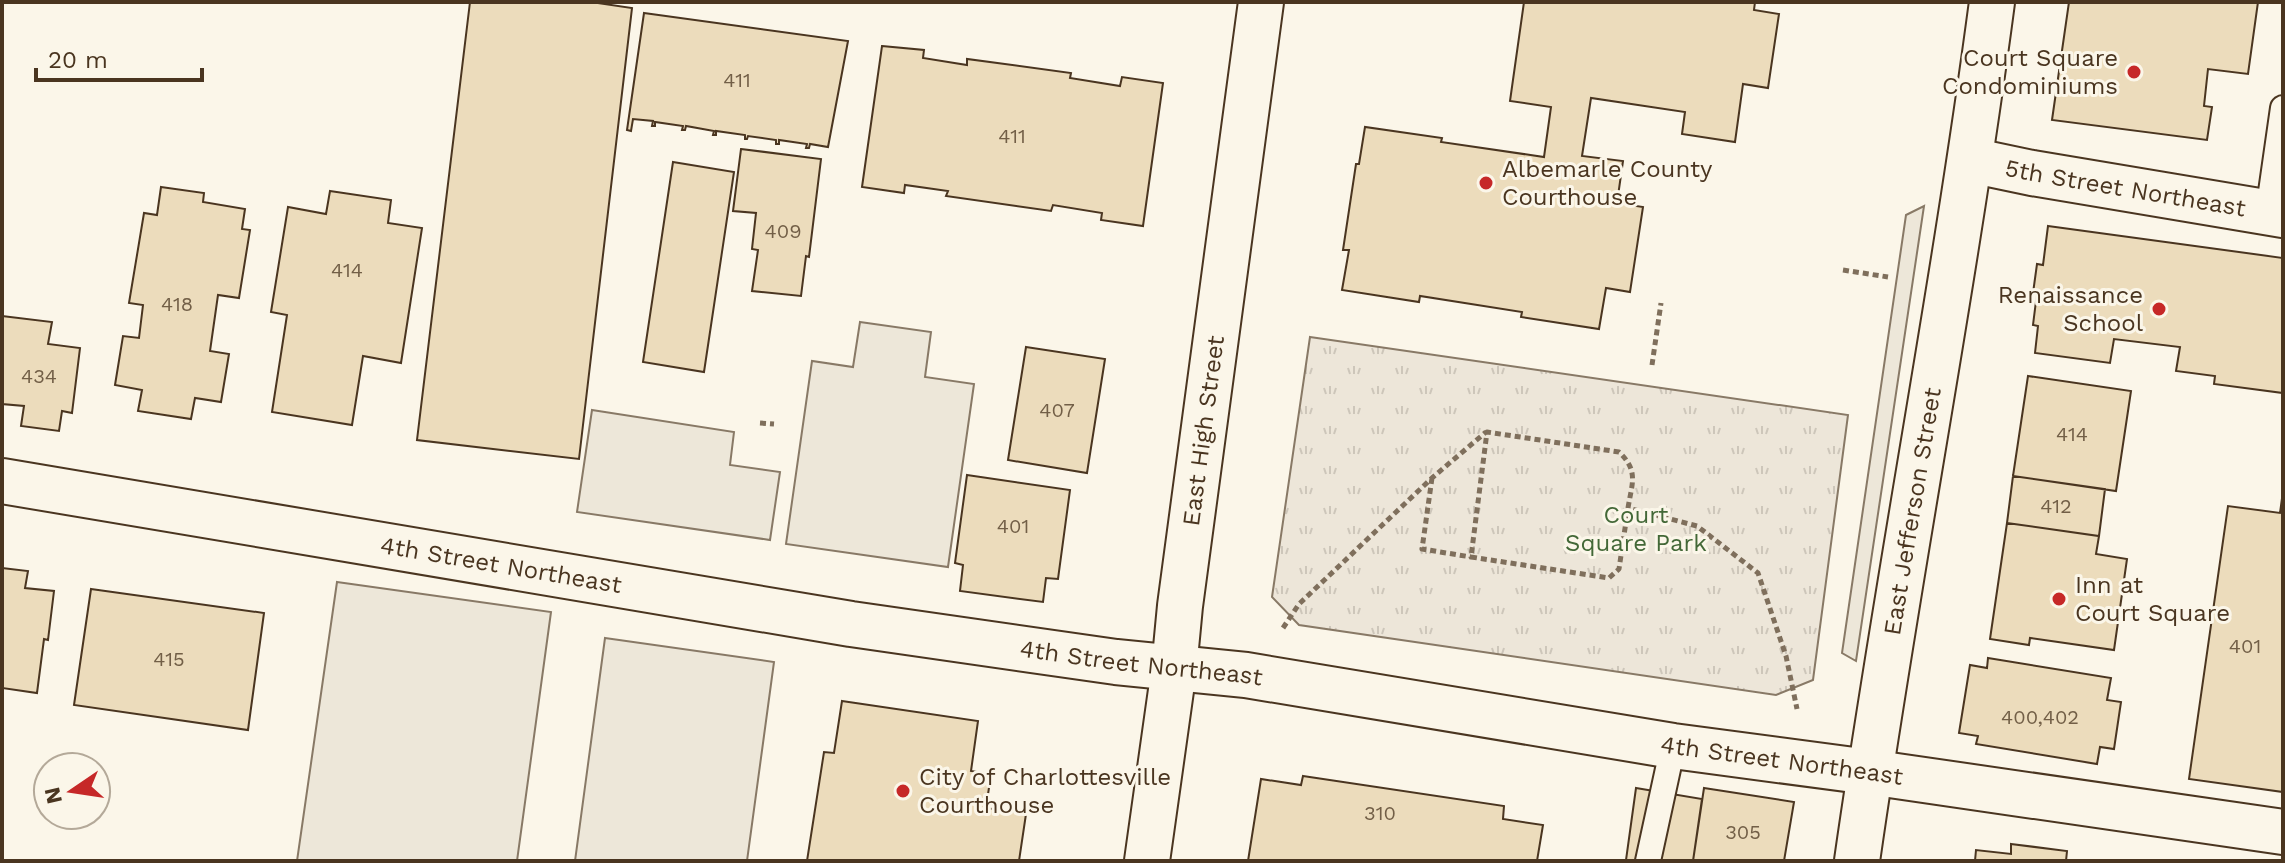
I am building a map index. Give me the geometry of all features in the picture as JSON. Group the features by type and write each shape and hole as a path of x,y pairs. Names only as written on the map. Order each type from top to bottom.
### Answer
{"street":[{"name":"East High Street","path":"1147,861 1261,2"},
{"name":"East Jefferson Street","path":"1857,861 1970,160 1992,2"},
{"name":"5th Street Northeast","path":"1970,160 2276,214"},
{"name":"4th Street Northeast","path":"2,481 851,624 1174,669 1246,675 1673,746 2283,832"}],"lane":[{"path":"2276,214 2283,108"},
{"path":"1648,861 1673,746"}],"path":[{"path":"1843,270 1888,277"},
{"path":"1652,365 1661,303"},
{"path":"760,423 774,424"},
{"path":"1471,557 1487,432"},
{"path":"1283,628 1299,604 1432,478 1487,432 1619,452 1629,462 1634,473 1619,569 1609,578 1422,549 1432,478"},
{"path":"1628,508 1697,526 1758,573 1786,656 1797,709"}],"green space":[{"name":"Court Square Park","path":"1310,337 1848,415 1813,680 1776,695 1299,625 1272,597"}],"shaded area":[{"path":"1924,206 1856,661 1842,653 1906,215"},
{"path":"860,322 931,332 925,377 974,384 948,567 786,544 812,361 853,367"},
{"path":"592,410 734,432 730,465 780,472 770,540 577,512"},
{"path":"337,582 551,612 517,861 297,861"},
{"path":"605,638 774,662 747,861 575,861"}],"building":[{"path":"470,2 591,2 632,8 579,459 417,440"},
{"name":"Albemarle County Courthouse","path":"1524,2 1755,2 1754,10 1779,14 1768,88 1743,84 1735,142 1682,134 1685,112 1591,98 1582,156 1623,161 1617,203 1643,207 1630,292 1606,288 1599,329 1521,317 1522,312 1420,296 1419,302 1342,290 1349,250 1343,250 1365,127 1544,157 1551,107 1510,101"},
{"name":"Court Square Condominiums","path":"2069,2 2258,2 2248,74 2208,69 2204,106 2212,107 2207,140 2052,120"},
{"path":"644,13 848,41 828,147 810,144 806,148 807,144 779,140 776,144 776,140 748,136 745,139 745,135 716,131 713,135 714,131 686,126 682,130 683,126 655,122 652,126 653,121 633,119 631,131 627,130"},
{"path":"882,46 924,50 923,58 967,65 967,59 1071,73 1070,78 1120,86 1122,77 1163,83 1143,226 1101,220 1102,213 1053,205 1051,211 946,196 948,191 905,185 904,193 862,187"},
{"path":"741,149 821,159 801,296 752,291 758,250 752,249 756,213 733,211"},
{"path":"673,162 734,172 704,372 643,362"},
{"path":"161,187 204,193 203,202 245,209 242,229 250,230 239,298 218,295 210,351 229,354 221,402 195,398 191,419 138,411 142,390 115,385 123,336 139,338 143,305 129,303 144,213 157,215"},
{"path":"330,191 391,200 388,223 422,228 401,363 363,356 352,425 272,412 287,315 271,312 288,207 326,214"},
{"name":"Renaissance School","path":"2048,226 2283,258 2283,393 2214,384 2215,376 2176,371 2180,347 2114,339 2110,363 2035,353 2038,326 2033,325 2037,293 2033,293 2037,264 2043,265"},
{"path":"2,316 52,322 48,344 80,348 72,413 62,411 59,431 21,426 24,406 2,404"},
{"path":"1026,347 1105,359 1087,473 1008,460"},
{"path":"2028,376 2131,391 2116,491 2013,476"},
{"path":"967,475 1070,490 1058,579 1046,578 1043,602 960,591 963,565 955,563"},
{"path":"2013,476 2105,489 2099,536 2007,523"},
{"path":"2283,491 2283,792 2189,779 2228,506 2280,513"},
{"name":"Inn at Court Square","path":"2007,523 2099,536 2096,554 2127,559 2114,650 2030,638 2029,645 1990,639"},
{"path":"2,568 28,571 25,588 54,591 37,693 2,688"},
{"path":"91,589 264,613 248,730 74,705"},
{"path":"1988,658 2111,678 2107,700 2121,702 2114,749 2100,747 2097,764 1976,744 1978,736 1959,733 1970,665 1987,668"},
{"name":"City of Charlottesville Courthouse","path":"842,701 978,721 971,771 991,774 986,808 1026,814 1019,861 807,861 824,752 834,753"},
{"path":"1303,776 1504,806 1503,819 1543,825 1537,861 1248,861 1261,779 1301,785"},
{"path":"1636,788 1702,799 1693,861 1626,860"},
{"path":"1704,788 1794,802 1784,861 1693,861"},
{"path":"2011,844 2067,851 2066,861 1975,861 1976,850 2011,854"}],"place":[{"name":"Court Square Condominiums","path":"2134,72"},
{"name":"Albemarle County Courthouse","path":"1486,183"},
{"name":"Renaissance School","path":"2159,309"},
{"name":"Inn at Court Square","path":"2059,599"},
{"name":"City of Charlottesville Courthouse","path":"903,791"}]}
